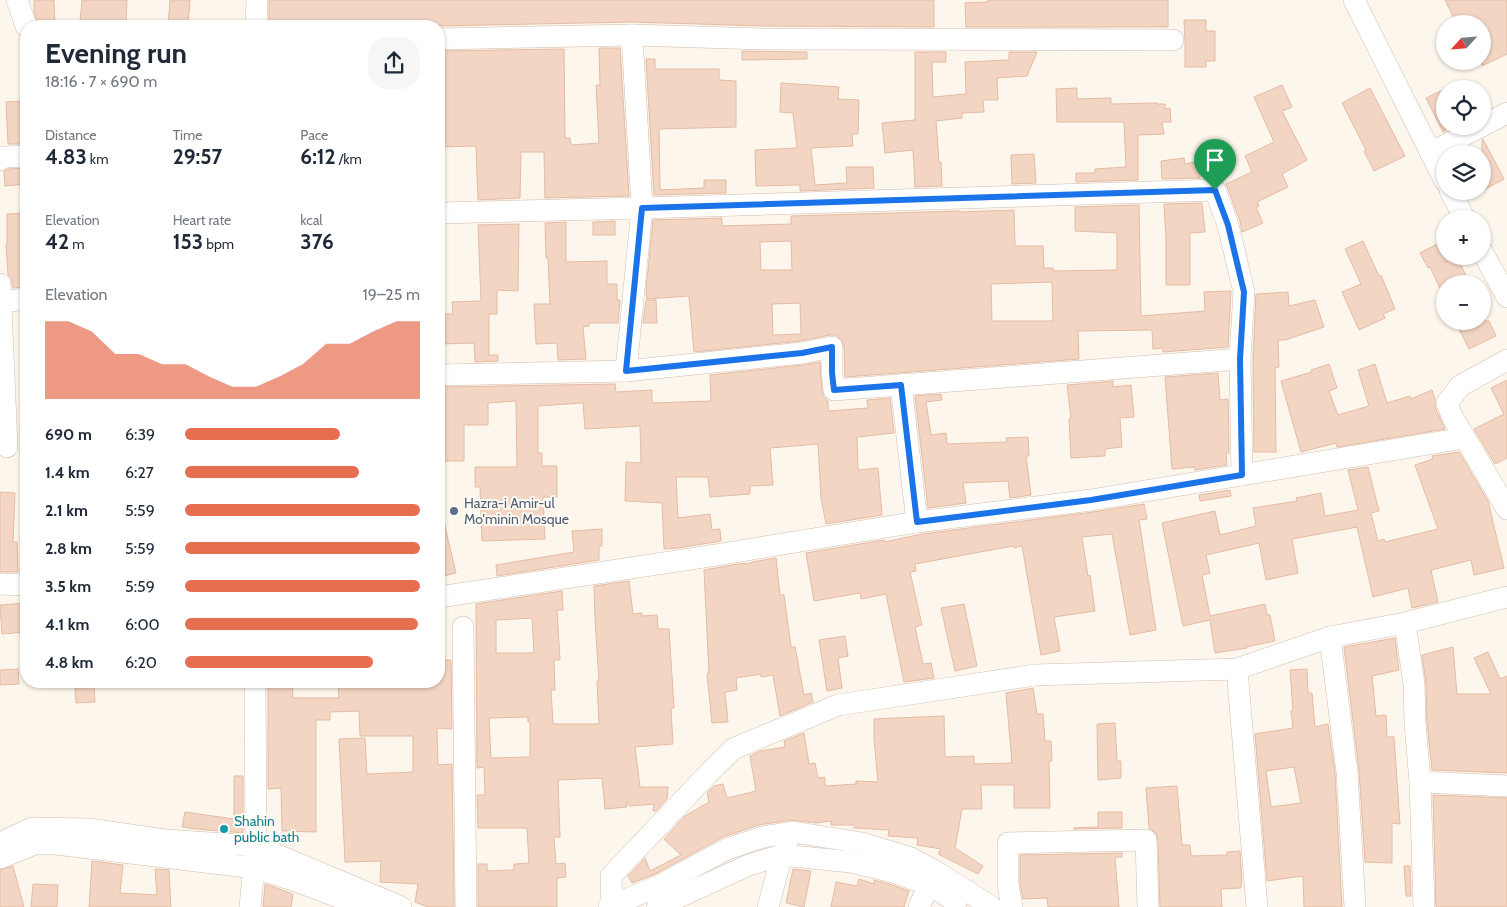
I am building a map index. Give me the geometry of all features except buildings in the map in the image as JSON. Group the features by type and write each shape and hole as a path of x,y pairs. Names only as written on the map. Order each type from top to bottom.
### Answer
{"street":[{"path":"17,0 24,20"},
{"path":"256,20 257,0"},
{"path":"1354,0 1436,164"},
{"path":"445,39 632,35 763,39 1173,40"},
{"path":"626,371 642,208 632,35"},
{"path":"1491,121 1507,113"},
{"path":"1430,153 1465,135"},
{"path":"0,160 4,157 20,156"},
{"path":"445,213 1215,190 1228,225 1244,292 1240,359 1242,475"},
{"path":"1489,265 1507,297"},
{"path":"7,447 0,296 20,298"},
{"path":"445,375 626,371 802,353 832,347 834,390 1240,359"},
{"path":"1507,360 1460,386 1447,402 1464,438 1507,509"},
{"path":"901,385 917,522"},
{"path":"445,595 710,556 917,522 1091,500 1464,438"},
{"path":"0,584 20,585"},
{"path":"964,907 911,858 862,843 793,832 763,837 727,849 658,886 610,906 611,876 733,749 838,705 1035,675 1237,669 1330,637 1405,623 1507,597"},
{"path":"1405,623 1414,684 1420,782 1424,907"},
{"path":"463,627 466,907"},
{"path":"1330,637 1347,772 1355,907"},
{"path":"1237,669 1257,907"},
{"path":"250,907 256,846 255,688"},
{"path":"1420,782 1507,786"},
{"path":"0,843 32,828 89,829 165,840 256,846 372,904"},
{"path":"768,907 782,856 793,832"},
{"path":"1012,907 1008,885 1008,843 1146,840 1148,907"},
{"path":"0,858 35,844 56,844 255,868 372,904 401,907"},
{"path":"657,907 749,865 782,856 851,862 892,872 932,878 992,907"},
{"path":"919,907 932,878"}],"place":[{"name":"Hazra-i Amir-ul Mo'minin Mosque","path":"454,511"},
{"name":"Shahin public bath","path":"224,829"}],"route":[{"path":"1215,190 1228,225 1244,292 1240,359 1242,475 1091,500 917,522 901,385 834,390 832,347 802,353 626,371 642,208 1215,190"}]}
